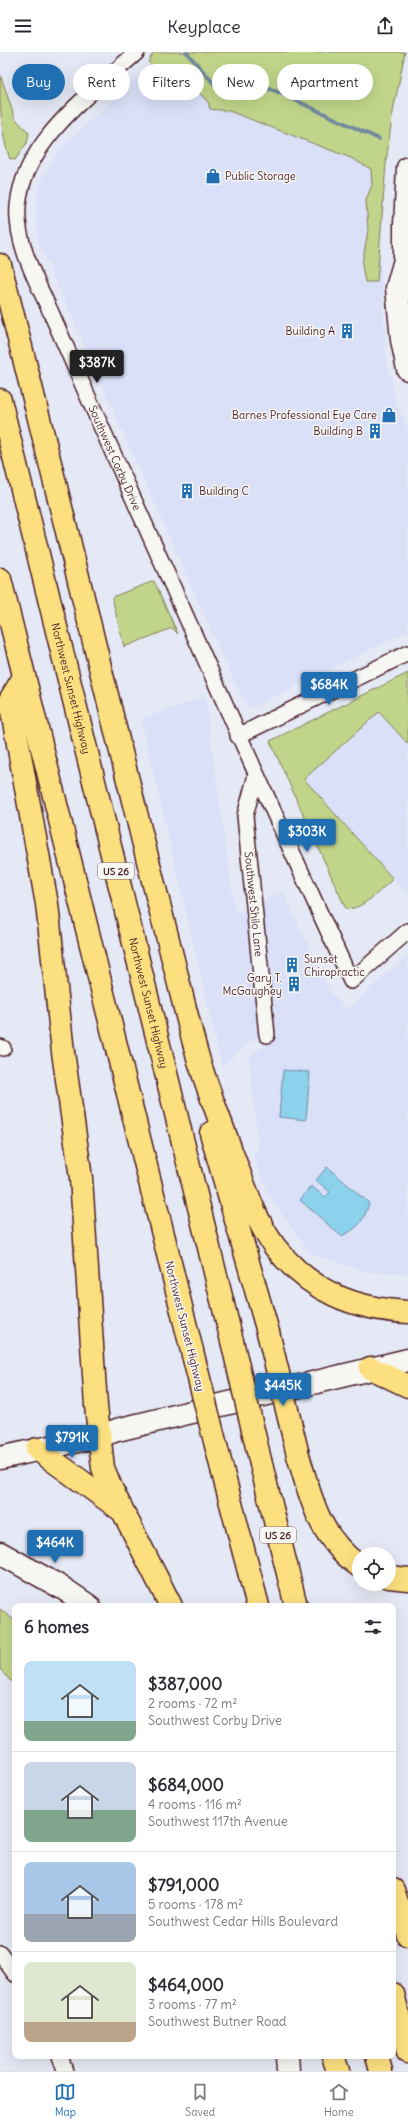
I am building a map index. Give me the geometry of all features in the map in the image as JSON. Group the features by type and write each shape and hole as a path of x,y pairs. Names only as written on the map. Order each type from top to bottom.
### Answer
{"highway":[{"path":"0,265 42,427 121,755 200,1063 245,1188 260,1221 274,1245 292,1266 313,1283 340,1299 382,1311 408,1312"},
{"name":"Northwest Sunset Highway","path":"0,400 295,1603"},
{"name":"Northwest Sunset Highway","path":"0,579 192,1351 257,1603"},
{"path":"24,677 10,700 47,904 63,1052 81,1178 103,1468 169,1603"},
{"path":"200,1063 204,1110 268,1332 298,1455 321,1525 335,1545 352,1560"},
{"path":"370,1368 408,1386"},
{"path":"38,1449 124,1512"},
{"path":"396,1578 408,1579"},
{"path":"396,1899 408,1935"},
{"path":"396,2006 408,2052"},
{"path":"334,2059 338,2071"},
{"path":"378,2059 381,2071"}],"main road":[{"path":"407,364 399,314 397,288 407,263 405,225 408,168"},
{"path":"0,1458 100,1436 117,1430 408,1360"},
{"path":"0,1553 64,1589 85,1603"},
{"path":"287,2059 288,2071"}],"street":[{"name":"Southwest Corby Drive","path":"137,52 62,121 40,147 23,179 19,193 18,228 33,272 238,736 351,981 408,931"},
{"path":"238,736 408,653"},
{"name":"Southwest Shilo Lane","path":"256,775 245,816 267,1035"},
{"path":"1,1957 12,1970"},
{"path":"61,2059 65,2071"}],"shaded area":[{"path":"164,52 188,64 151,64"},
{"path":"204,72 212,76 212,100 262,100 384,160 379,228 386,356 396,402 408,429 408,631 250,709 235,684 38,241 36,207 39,189 46,171 62,147 112,100 130,100 130,84 138,76 138,100 204,100"},
{"path":"205,697 235,913 283,891 329,990 346,1010 408,955 408,1273 367,1272 310,1253 270,1197 253,1155 259,1153 249,1057 282,1031 252,1040 222,1066 141,719"},
{"path":"379,712 408,744 408,895 304,779"}],"green space":[{"path":"154,52 405,52 392,117 386,163 377,282 365,282 362,265 368,230 366,200 372,185 371,169 351,158 229,111 210,109 208,102 204,98 204,64 151,64 148,62"},
{"path":"0,74 15,118 29,133 27,143 15,160 10,159 2,128"},
{"path":"154,581 178,634 172,628 124,647 112,597"},
{"path":"408,673 408,744 379,712 304,779 393,879 359,906 346,909 270,741"},
{"path":"0,1609 12,1619 12,1683 0,1669"}],"water":[{"path":"283,1070 310,1072 306,1120 279,1117"},
{"path":"327,1167 369,1203 360,1224 352,1231 341,1236 300,1200 311,1186 325,1197 330,1192 316,1180"}],"waterway":[{"path":"186,52 212,81"},
{"path":"269,88 379,139"}],"place":[{"name":"Public Storage","path":"213,176"},
{"name":"Building A","path":"347,331"},
{"name":"Barnes Professional Eye Care","path":"389,415"},
{"name":"Building B","path":"375,431"},
{"name":"Building C","path":"187,491"},
{"name":"Sunset Chiropractic","path":"292,965"},
{"name":"Gary T. McGaughey","path":"294,984"}]}
